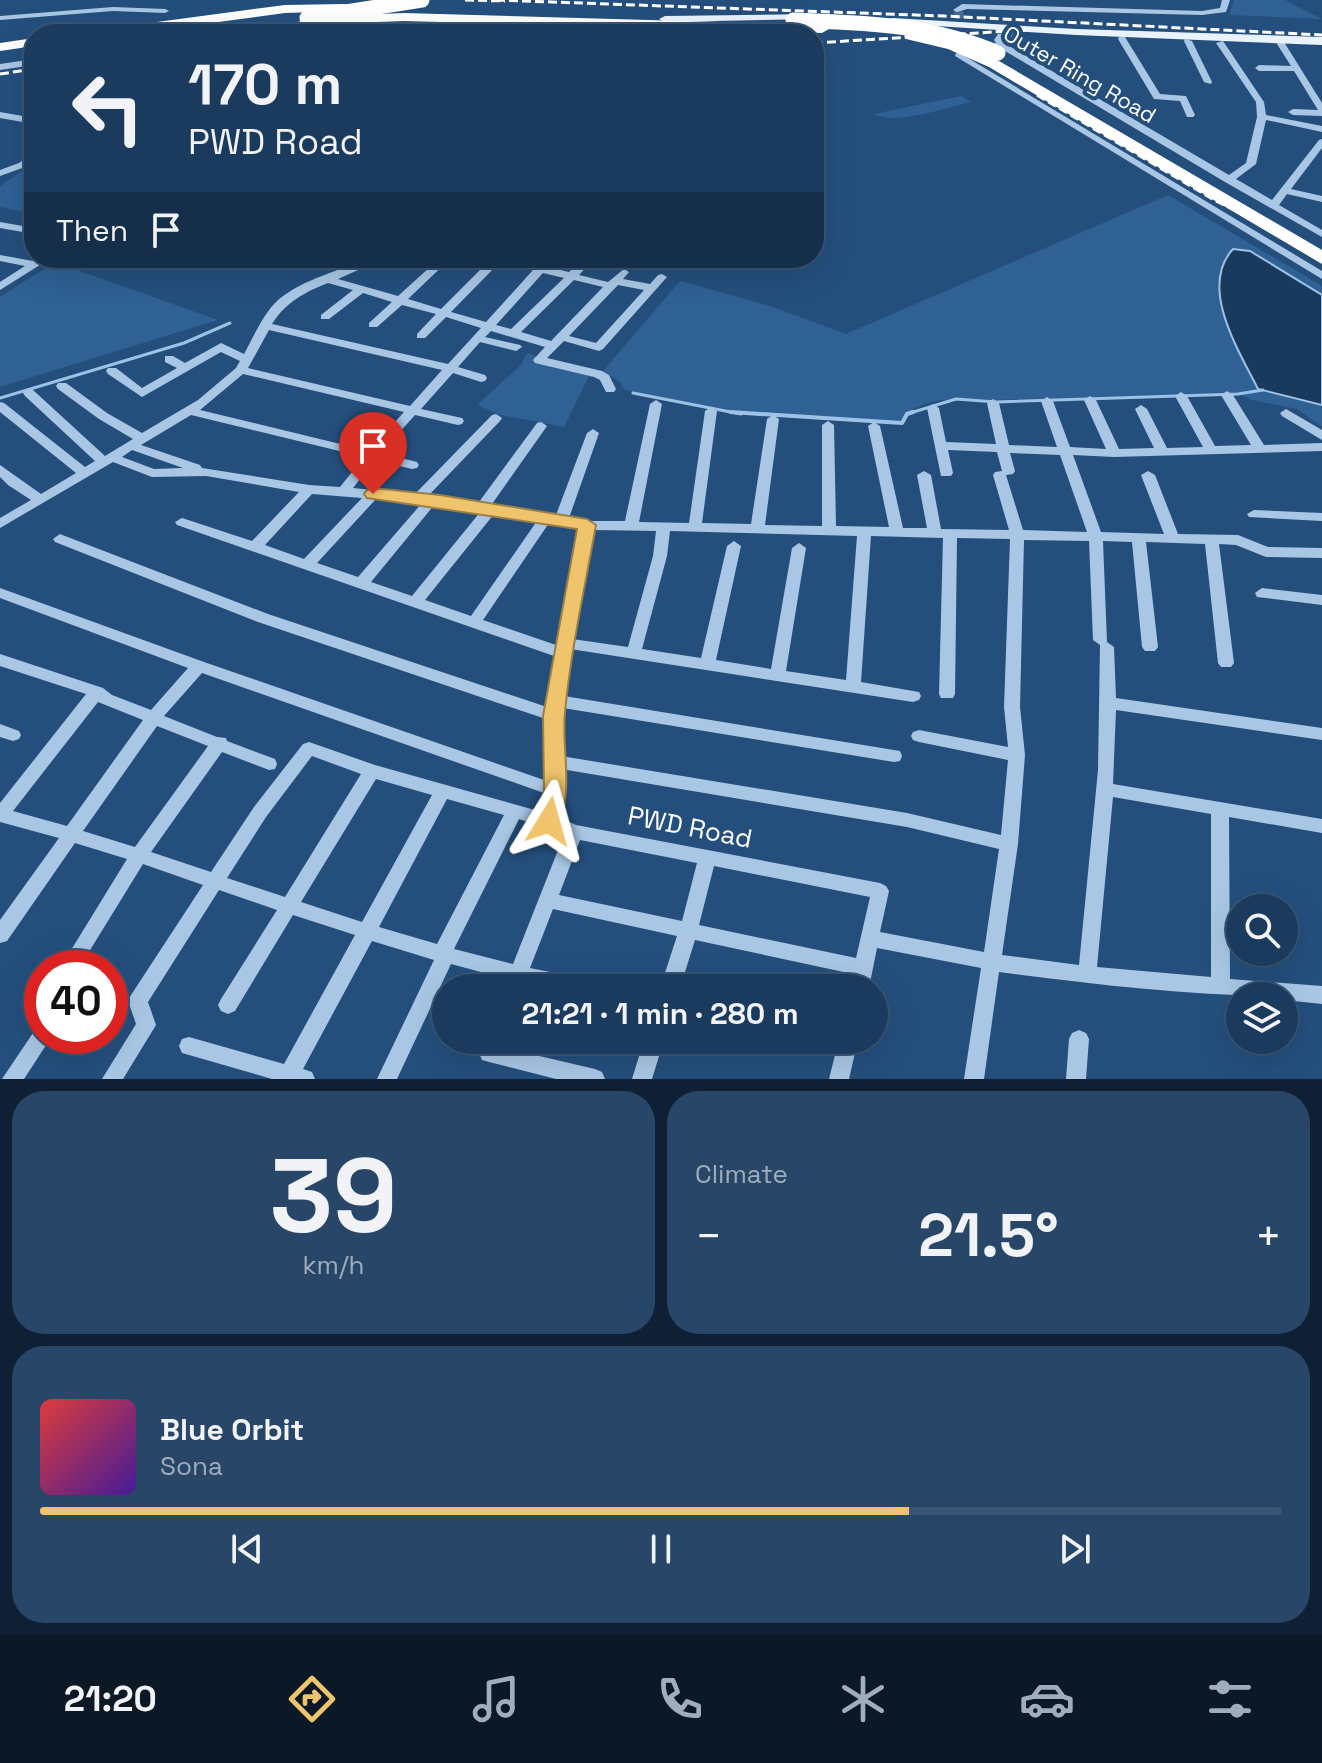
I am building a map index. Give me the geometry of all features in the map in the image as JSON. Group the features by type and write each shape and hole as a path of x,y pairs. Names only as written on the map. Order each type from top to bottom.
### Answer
{"highway":[{"path":"233,24 305,16 393,0"},
{"path":"252,24 422,0"},
{"name":"Outer Ring Road","path":"326,24 454,13 541,18 665,19 711,24"},
{"name":"Outer Ring Road","path":"824,25 886,24 956,36 998,53 1322,244"},
{"name":"Outer Ring Road","path":"824,31 901,34 962,49 994,64 1322,258"},
{"path":"0,57 24,53"}],"main road":[{"path":"665,19 813,17 960,22 1322,43"},
{"path":"901,34 1018,34 1220,43 1322,43"}],"street":[{"path":"1171,12 962,6 957,10 966,7 1171,12 1215,12 1223,10 1223,0"},
{"path":"0,18 113,9 165,11"},
{"path":"1018,34 1001,36 998,40 1001,45 1322,234"},
{"path":"1122,39 1157,97 1183,98 1190,115"},
{"path":"1188,41 1208,82"},
{"path":"1220,43 1258,100 1262,117 1251,164 1228,180"},
{"path":"1281,44 1321,109 1293,112"},
{"path":"1001,45 962,49 959,56 1322,276"},
{"path":"1259,68 1297,69"},
{"path":"1309,90 1322,90"},
{"path":"0,115 24,119"},
{"path":"1262,117 1322,129"},
{"path":"1273,206 1322,142"},
{"path":"0,173 24,163"},
{"path":"1287,191 1322,199"},
{"path":"0,225 24,229"},
{"path":"0,258 24,263"},
{"path":"1,286 30,268"},
{"path":"0,524 190,411 244,365 267,322 282,303 303,289 357,268"},
{"path":"373,325 435,268"},
{"path":"421,336 488,268"},
{"path":"536,268 652,288"},
{"path":"514,333 579,268"},
{"path":"343,493 372,455 540,269"},
{"path":"330,280 514,333 599,347 662,277"},
{"path":"610,389 605,378 598,374 539,360 617,280"},
{"path":"325,317 362,289"},
{"path":"267,322 481,378"},
{"path":"476,338 516,347"},
{"path":"112,371 142,393 221,347 244,365 458,421"},
{"path":"169,359 186,368"},
{"path":"62,386 137,442 206,472"},
{"path":"29,393 107,459 152,473 206,472 309,489 487,507 587,525 1238,540 1266,552 1322,553"},
{"path":"1227,395 1260,449"},
{"path":"1181,396 1211,450"},
{"path":"1090,400 1114,453"},
{"path":"1047,401 1096,537 1110,703 1106,789 1087,975"},
{"path":"974,1079 1009,844 1017,755 1012,707 1017,535 993,403"},
{"path":"631,526 656,404"},
{"path":"0,406 84,473"},
{"path":"933,408 946,473"},
{"path":"1141,409 1163,452"},
{"path":"190,411 412,465"},
{"path":"695,527 711,411"},
{"path":"1286,413 1322,436"},
{"path":"361,584 425,499 496,418"},
{"path":"757,529 773,419"},
{"path":"828,425 829,530"},
{"path":"415,602 487,507 541,426"},
{"path":"874,426 897,532"},
{"path":"474,622 553,520 593,433"},
{"path":"940,446 1114,453 1322,447"},
{"path":"0,469 13,482 41,500"},
{"path":"924,475 942,533 947,694"},
{"path":"1148,475 1173,539"},
{"path":"255,547 309,489"},
{"path":"307,565 373,494"},
{"path":"1254,514 1322,517"},
{"path":"182,522 474,622 564,648 633,655 913,696"},
{"path":"549,821 555,790 555,709 587,525"},
{"path":"633,655 660,556 664,527"},
{"path":"853,687 864,532"},
{"path":"1139,538 1150,647"},
{"path":"60,539 263,618 555,709 894,756"},
{"path":"1211,539 1226,663"},
{"path":"707,666 734,546"},
{"path":"777,677 799,548"},
{"path":"0,593 555,790"},
{"path":"1262,593 1322,600"},
{"path":"0,660 97,692 106,699 269,764"},
{"path":"0,935 154,717 199,666"},
{"path":"97,692 0,814 73,834 494,974"},
{"path":"1110,703 1322,734"},
{"path":"919,736 1017,755"},
{"path":"80,950 139,856 220,742"},
{"name":"PWD Road","path":"215,881 260,812 309,748 372,771 549,821 574,832 880,891 862,974"},
{"path":"554,761 907,820 1009,844"},
{"path":"228,1005 372,771"},
{"path":"1106,789 1322,826"},
{"path":"189,1046 297,1077 365,931 443,791"},
{"path":"1220,809 1221,985"},
{"path":"387,1079 443,955 515,811"},
{"path":"519,974 574,832"},
{"path":"675,974 707,857"},
{"path":"112,1079 146,1025 138,1001 215,881"},
{"path":"547,900 863,968"},
{"path":"870,938 991,962 1087,975 1322,995"},
{"path":"1076,1079 1079,1039"},
{"path":"12,1079 29,1054"},
{"path":"493,1054 595,1079"},
{"path":"642,1079 650,1054"},
{"path":"839,1079 840,1054"}],"shaded area":[{"path":"1234,0 1285,0 1322,19 1229,15"},
{"path":"961,96 971,102 907,117 874,114"},
{"path":"24,170 24,212 0,207 0,186"},
{"path":"1168,195 1322,286 1322,295 1250,252 1269,393 1322,405 1322,427 1297,409 1252,400 1237,393 951,399 916,408 899,422 750,415 633,392 624,389 620,382 603,371 680,281 770,306 846,334"},
{"path":"1233,249 1250,251 1322,295 1322,405 1258,389 1225,319 1221,300 1219,282 1223,264"},
{"path":"46,268 72,268 218,320 0,387 0,297"},
{"path":"527,353 589,376 564,427 501,415 477,405 520,366"}],"waterway":[{"path":"0,398 184,343 230,323"},
{"path":"907,414 956,399 996,402 1238,394 1263,390"},
{"path":"633,393 731,412"},
{"path":"731,412 902,423 907,414"},
{"path":"731,412 741,414"},
{"path":"907,414 913,412"}],"tunnel":[{"path":"958,10 960,19"}],"railway":[{"path":"465,0 505,1"},
{"path":"496,0 944,16 1322,35"},
{"path":"824,42 1026,30"},
{"path":"0,74 24,70"},
{"path":"1037,95 1216,201 1322,253"}],"route":[{"path":"373,494 440,500 587,525 560,668 554,716 555,790 549,821"}]}
